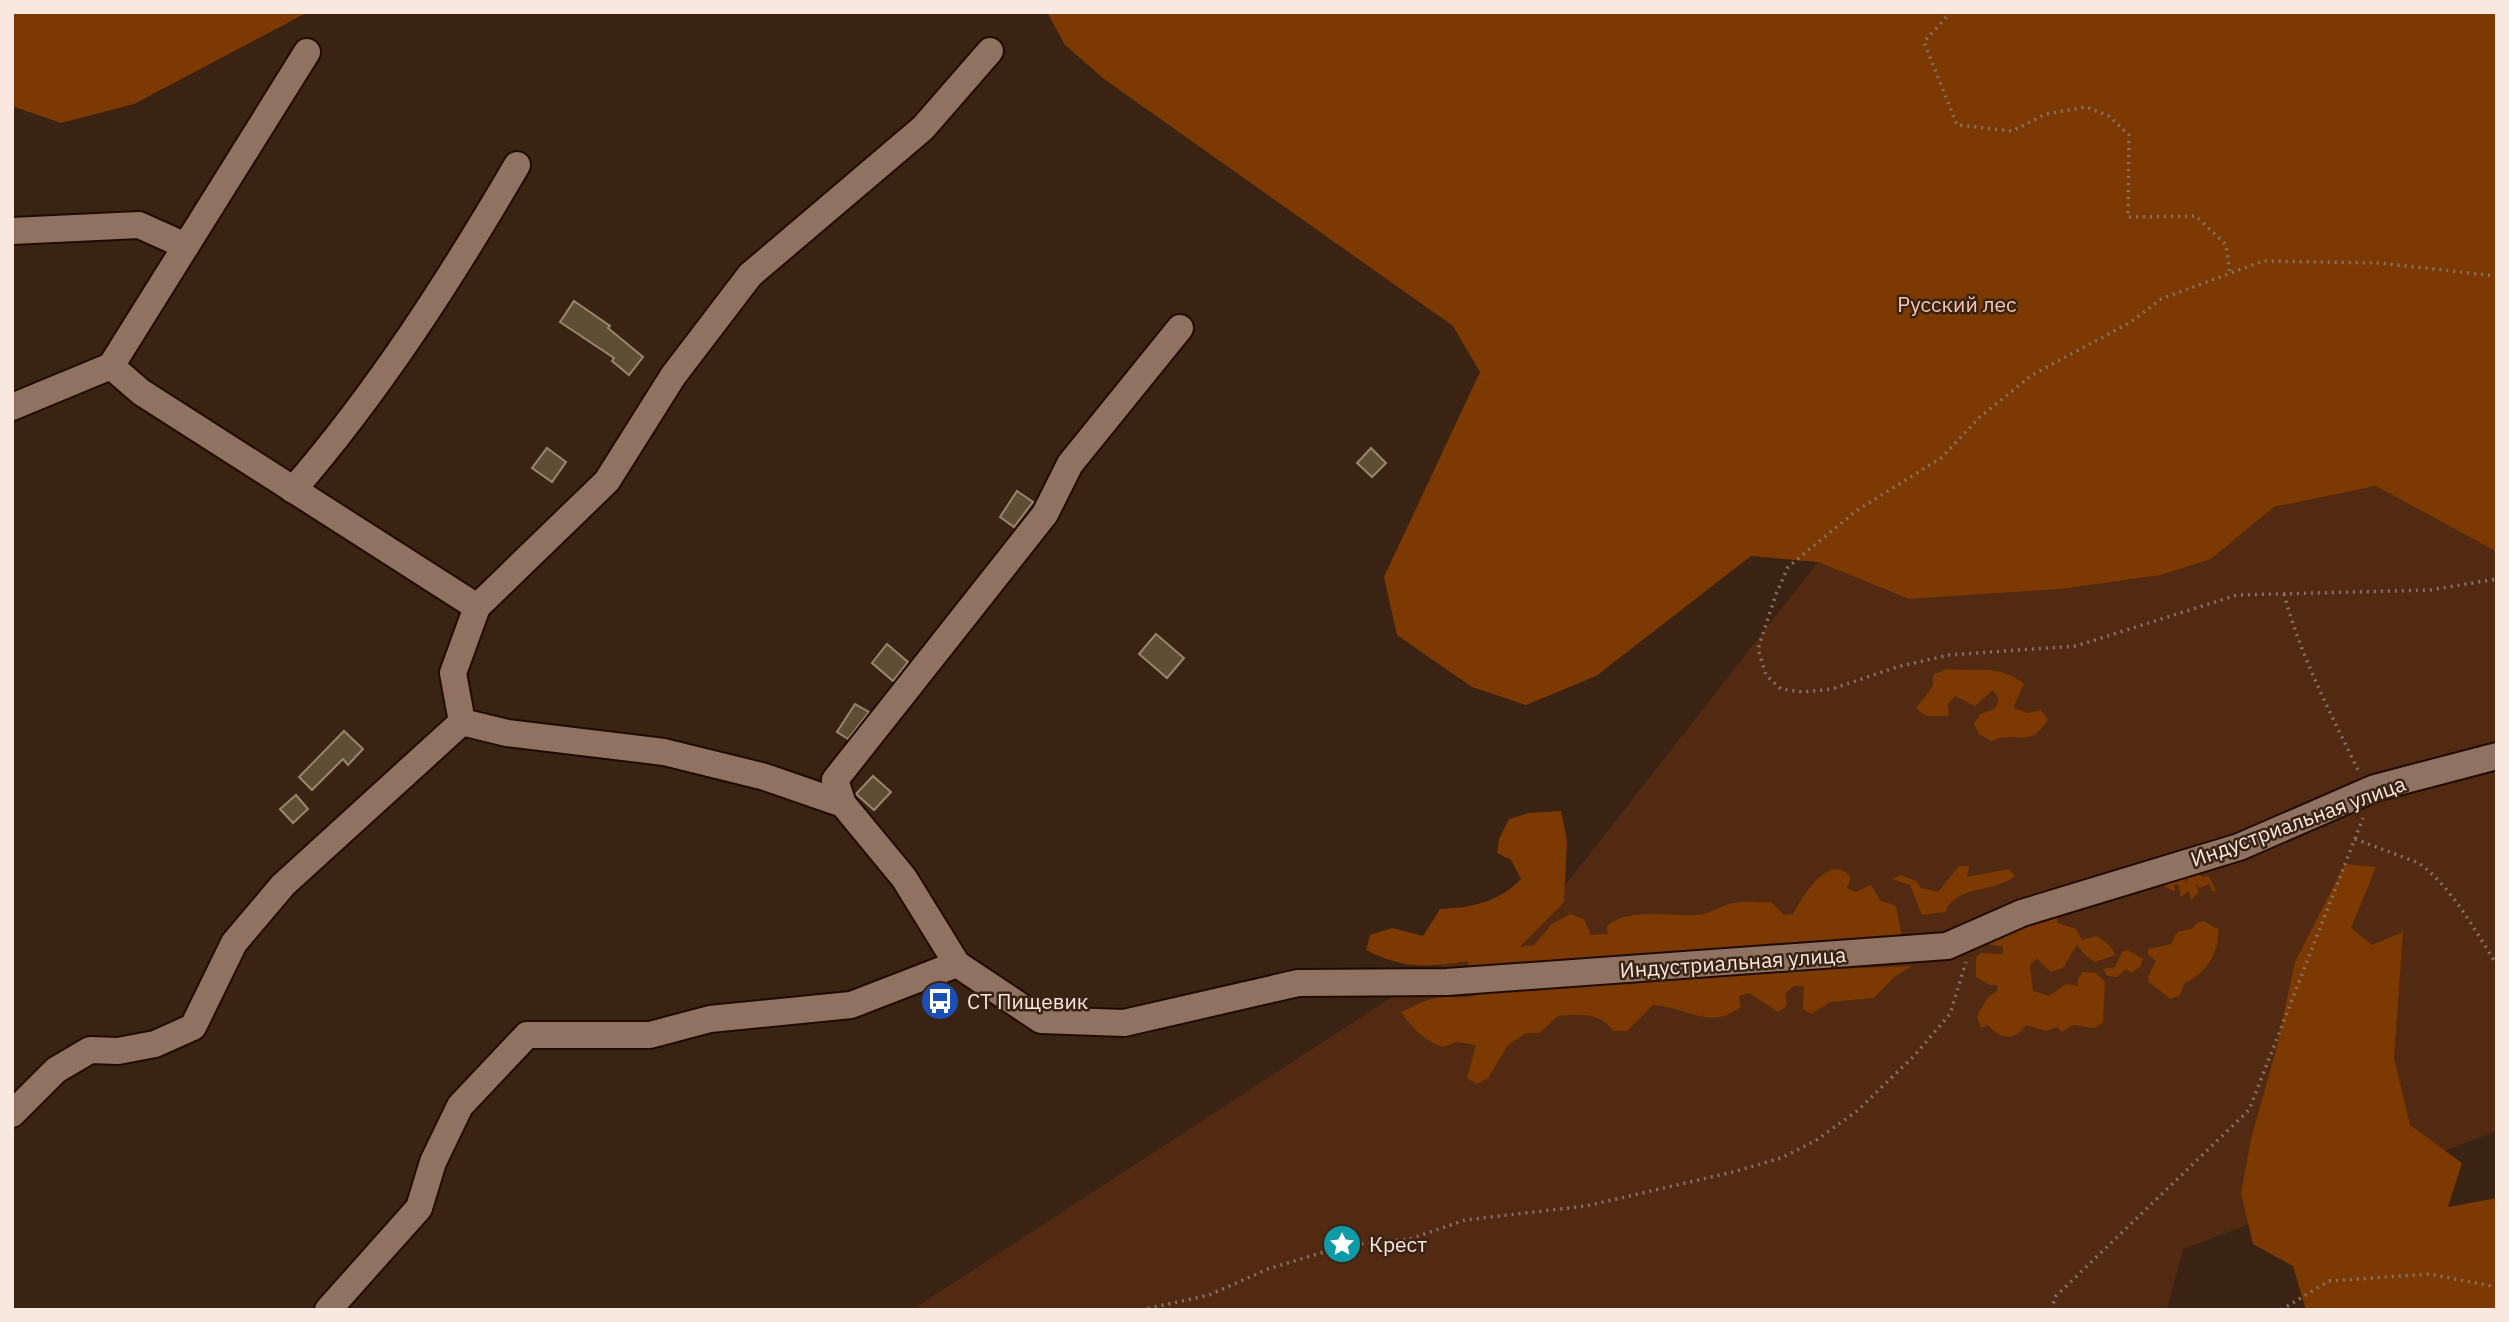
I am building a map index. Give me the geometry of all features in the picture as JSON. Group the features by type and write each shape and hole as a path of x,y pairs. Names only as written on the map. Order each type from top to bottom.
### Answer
{"street":[{"path":"462,722 453,673 477,607 607,481 673,376 750,275 923,128 990,51"},
{"path":"12,407 111,366 307,52"},
{"path":"293,490 342,433 478,232 517,164"},
{"path":"12,231 139,225 186,246"},
{"path":"328,1310 419,1208 433,1162 460,1106 527,1035 650,1035 710,1019 850,1004 957,964 904,878 844,804 835,780 1045,514 1070,464 1180,328"},
{"path":"111,366 141,392 477,607"},
{"path":"462,722 507,733 664,752 765,777 844,804"},
{"path":"12,1114 56,1070 90,1050 118,1051 155,1044 193,1027 234,943 283,885 462,722"},
{"name":"Индустриальная улица","path":"957,964 1041,1020 1125,1023 1298,984 1447,982 1947,946 2022,912 2239,847 2375,788 2497,756"}],"path":[{"path":"1951,12 1924,42 1957,125 2012,131 2046,114 2086,107 2109,116 2129,135 2128,217 2196,216 2227,245 2230,275"},
{"path":"2497,276 2380,263 2263,261 2161,299 2131,322 2032,375 1980,417 1941,458 1856,512 1788,568 1776,594 1758,649 1766,675 1781,689 1803,692 1832,689 1897,667 1948,655 2076,646 2236,595 2430,590 2497,579"},
{"path":"2051,1310 2056,1296 2249,1110 2375,788 2359,773 2313,682 2295,638 2284,594"},
{"path":"2355,839 2419,863 2428,870 2460,906 2497,965"},
{"path":"1141,1310 1209,1295 1288,1262 1347,1245 1410,1239 1465,1220 1586,1206 1733,1172 1781,1158 1815,1141 1857,1111 1914,1056 1950,1014 1975,933"},
{"path":"2281,1310 2329,1281 2429,1274 2497,1287"}],"shaded area":[{"path":"2377,486 2497,552 2497,1131 2183,1249 2167,1310 912,1310 1567,883 1818,562 1909,599 2061,589 2161,575 2211,559 2274,507"}],"green space":[{"path":"12,12 308,12 134,104 61,123 12,106"},
{"name":"Русский лес","path":"1047,12 2497,12 2497,552 2376,486 2274,507 2211,559 2161,575 2061,589 1909,599 1818,562 1751,556 1596,676 1526,705 1472,687 1397,635 1384,577 1480,372 1453,326 1104,79 1065,45"},
{"path":"1946,669 1997,671 2015,678 2024,684 2013,708 2029,713 2041,710 2048,720 2034,735 1991,741 1979,734 1974,724 1980,714 1995,709 1999,699 1993,690 1975,706 1955,696 1948,704 1949,716 1926,716 1916,708 1933,686 1933,675"},
{"path":"1561,811 1567,841 1564,902 1520,947 1534,945 1552,924 1570,914 1584,919 1591,935 1608,934 1607,926 1627,917 1650,914 1697,915 1738,902 1771,902 1784,915 1793,914 1810,887 1826,872 1835,869 1843,871 1851,878 1847,888 1856,892 1871,885 1880,900 1896,906 1902,937 1468,969 1468,961 1440,965 1405,964 1366,950 1370,935 1392,928 1423,936 1440,909 1484,902 1513,887 1521,879 1511,860 1497,853 1499,839 1509,819 1528,813"},
{"path":"2345,864 2376,867 2351,928 2372,945 2403,932 2394,1058 2410,1125 2462,1163 2448,1207 2497,1198 2497,1310 2306,1310 2293,1266 2253,1244 2241,1193 2251,1139 2277,1046 2295,962"},
{"path":"1959,866 1969,866 1967,877 2009,869 2015,876 1997,885 1958,897 1945,912 1922,915 1910,885 1892,879 1901,875 1916,881 1921,888 1938,892"},
{"path":"2193,871 2197,871 2202,877 2209,876 2216,891 2213,892 2209,884 2200,888 2195,884 2199,892 2191,900 2189,891 2181,897 2178,884 2174,885 2175,892 2164,886 2165,882 2185,878 2185,883"},
{"path":"2052,913 2058,917 2057,923 2076,929 2082,940 2096,936 2112,949 2115,955 2095,962 2077,945 2063,968 2051,972 2037,959 2030,965 2033,991 2049,996 2066,984 2078,986 2078,979 2083,972 2096,973 2105,982 2103,1022 2092,1028 2073,1025 2062,1032 2057,1027 2046,1031 2026,1025 2017,1034 2008,1037 1998,1034 1988,1025 1981,1028 1977,1016 1988,997 1997,991 1997,985 1990,985 1976,977 1976,957 1981,953 2003,954 2003,947 1984,943"},
{"path":"2203,921 2218,929 2214,954 2199,974 2185,983 2180,995 2170,999 2149,982 2148,977 2156,961 2148,954 2148,949 2171,944 2177,932 2193,928"},
{"path":"2128,950 2143,959 2140,967 2131,973 2126,969 2117,977 2107,976 2103,969 2115,967 2122,952"},
{"path":"1912,966 1894,977 1874,998 1830,1002 1811,1014 1803,1009 1804,986 1794,986 1785,994 1787,1006 1778,1012 1749,993 1739,996 1741,1007 1719,1017 1698,1016 1653,1005 1627,1031 1613,1031 1596,1017 1558,1016 1539,1033 1526,1033 1508,1045 1488,1078 1477,1084 1467,1078 1476,1045 1456,1042 1443,1047 1436,1044 1419,1033 1401,1012 1433,998 1467,997 1489,989 1631,977"}],"building":[{"path":"574,301 610,326 608,328 643,357 629,375 612,361 614,358 560,322"},
{"path":"547,448 566,462 552,482 532,468"},
{"path":"1371,448 1386,463 1372,477 1357,463"},
{"path":"1017,491 1033,502 1014,527 1000,517"},
{"path":"1156,634 1184,658 1167,678 1139,654"},
{"path":"887,644 908,662 893,681 872,663"},
{"path":"855,704 869,712 848,739 837,732"},
{"path":"344,731 363,749 348,765 343,759 312,790 299,777"},
{"path":"873,776 891,792 874,810 856,794"},
{"path":"296,795 308,809 293,823 280,809"}],"place":[{"name":"СТ Пищевик","path":"940,1001"},
{"name":"Крест","path":"1342,1244"}]}
